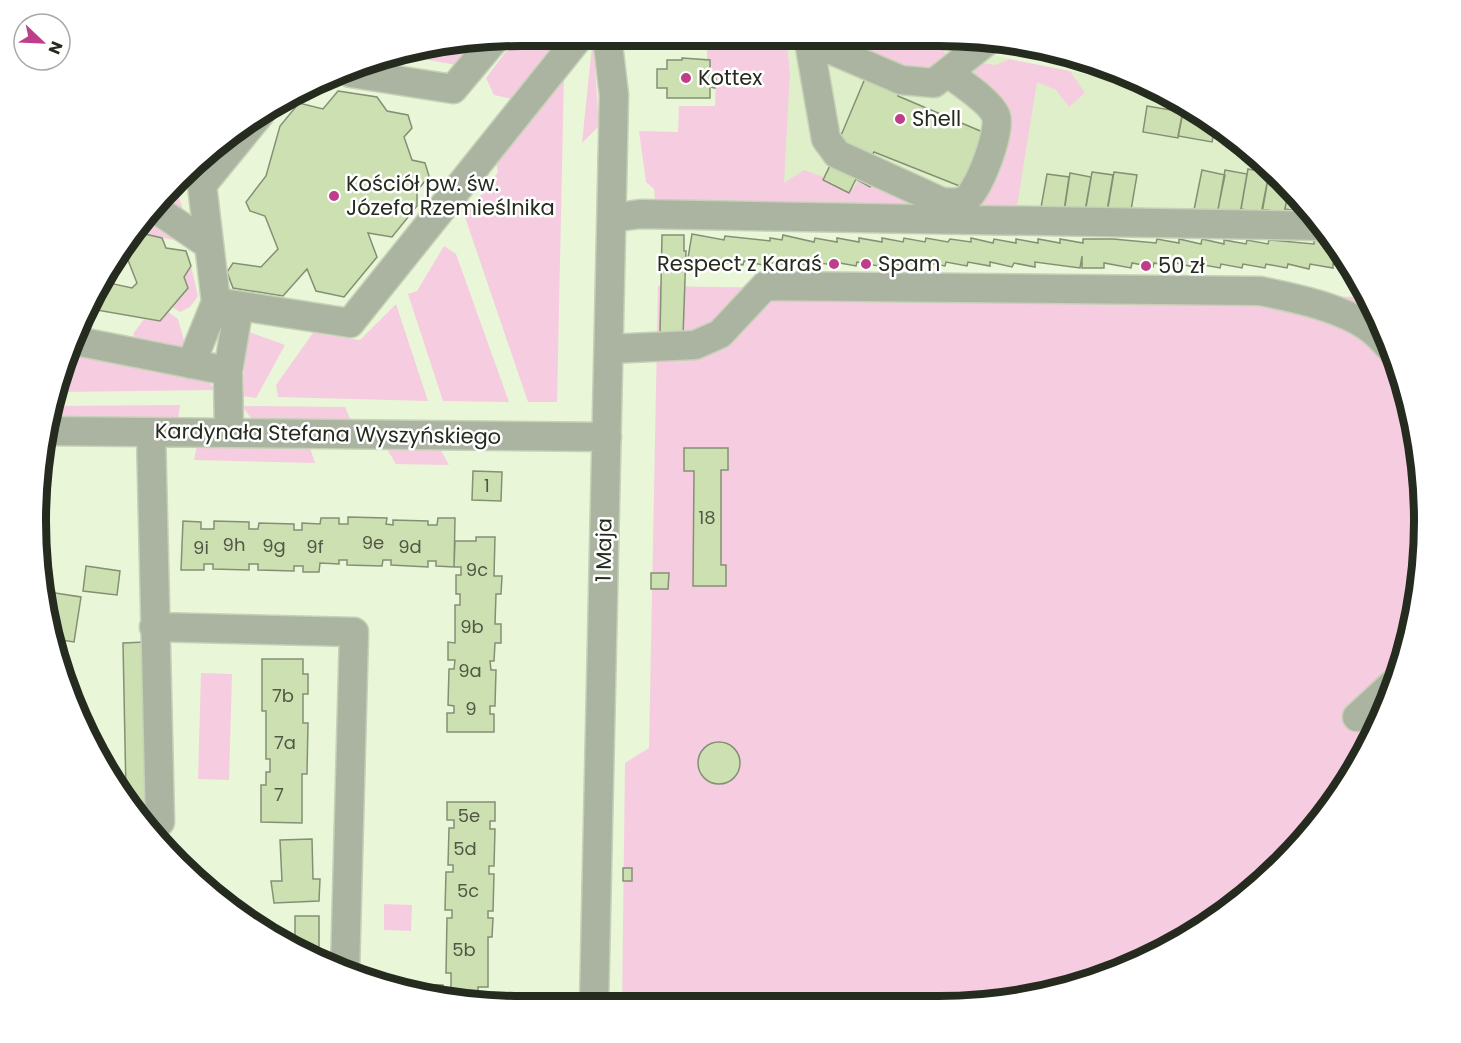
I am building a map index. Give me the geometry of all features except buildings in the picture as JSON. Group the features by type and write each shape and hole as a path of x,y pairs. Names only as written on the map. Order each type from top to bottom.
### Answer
{"street":[{"path":"227,304 350,323 572,46"},
{"name":"1 Maja","path":"594,996 614,95 608,46"},
{"name":"1 Maja","path":"614,95 621,46"},
{"path":"810,46 825,139 837,154 942,202 954,203 965,200 972,192 996,138 998,124 995,113 948,73"},
{"path":"826,46 901,80 934,83 978,49"},
{"path":"362,75 453,89 487,48"},
{"path":"230,433 227,304 209,245 202,185 238,141"},
{"path":"161,212 209,245"},
{"path":"612,218 640,214 1311,226"},
{"path":"609,349 695,345 720,334 765,286 1260,291 1299,298 1327,308 1375,333"},
{"path":"191,364 227,304"},
{"path":"82,342 228,371"},
{"name":"Kardynała Stefana Wyszyńskiego","path":"56,431 607,437"},
{"path":"151,432 160,822"},
{"path":"154,627 354,632 345,962"},
{"path":"1358,717 1381,695"}],"shaded area":[{"path":"557,46 512,99 494,95 486,78 510,47"},
{"path":"592,46 594,46 599,126 582,143"},
{"path":"707,46 787,46 790,72 784,183 804,170 854,188 860,177 939,211 656,207 654,189 646,182 639,131 678,132 679,106 715,106 716,77 710,76 710,61 707,60"},
{"path":"787,46 939,46 969,48 1009,59 1110,79 1150,95 1177,110 1229,145 1253,164 1304,217 782,208 790,72"},
{"path":"852,46 942,46 948,59 931,68 906,69"},
{"path":"468,50 457,65 419,58"},
{"path":"1009,59 1070,71 1085,93 1069,107 1056,90 1037,82 1016,212 968,206 1001,144 972,74 979,63 996,65"},
{"path":"564,74 557,402 528,402 465,217 498,172 495,156"},
{"path":"178,194 187,222 165,207"},
{"path":"156,218 183,242 145,234"},
{"path":"444,246 456,254 509,402 443,401 408,294 417,291"},
{"path":"191,266 198,296 190,307 180,312 172,307 188,288 184,277"},
{"path":"658,286 1358,297 1389,369 1405,429 1410,460 1413,490 1413,553 1405,614 1398,644 1366,732 1316,811 1297,835 1253,879 1177,933 1150,948 1092,971 1032,987 1001,992 939,996 622,996 625,763 649,748"},
{"path":"396,304 428,401 278,397 276,385 313,333 360,340"},
{"path":"168,312 178,319 187,351 136,340 133,334 144,319 159,321"},
{"path":"246,331 285,345 256,398 243,396"},
{"path":"79,350 204,375 215,390 65,392"},
{"path":"180,405 178,420 58,419 61,406"},
{"path":"242,406 345,407 351,421 253,421"},
{"path":"197,445 309,445 315,463 194,460"},
{"path":"385,446 439,447 449,465 396,464"},
{"path":"201,673 232,674 229,780 198,779"},
{"path":"384,904 412,905 411,931 384,930"}],"place":[{"name":"Kottex","path":"686,78"},
{"name":"Shell","path":"900,119"},
{"name":"Kościół pw. św. Józefa Rzemieślnika","path":"334,196"},
{"name":"Respect z Karaś","path":"834,264"},
{"name":"Spam","path":"866,264"},
{"name":"50 zł","path":"1146,266"}]}
